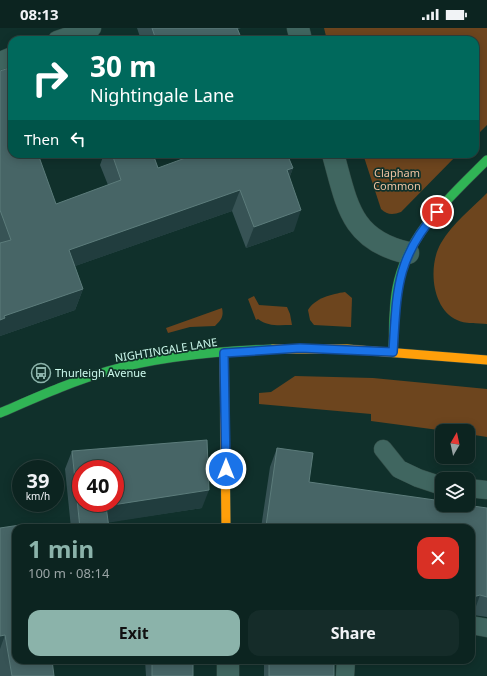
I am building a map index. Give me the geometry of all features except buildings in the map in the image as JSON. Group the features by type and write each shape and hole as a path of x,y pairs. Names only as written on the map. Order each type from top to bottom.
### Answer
{"main road":[{"path":"393,352 399,279 408,253 423,227 487,160"},
{"name":"NIGHTINGALE LANE","path":"0,413 88,377 125,367 224,353 300,348 393,352 487,360"},
{"path":"224,353 226,524"}],"street":[{"path":"334,158 350,210 358,226 382,244 394,250 408,253"},
{"path":"228,664 228,676"}],"lane":[{"path":"69,36 92,28"},
{"path":"383,449 399,469 435,484"},
{"path":"475,489 487,490"},
{"path":"475,626 487,628"},
{"path":"345,676 346,664"}],"green space":[{"path":"324,28 487,28 487,125 479,133 479,36 326,36"},
{"name":"Clapham Common","path":"364,158 454,158 401,212 393,214 381,209"},
{"path":"487,193 487,324 463,322 448,314 437,296 433,274 434,263 441,243 446,236 456,223"},
{"path":"345,292 352,298 351,327 314,325 310,320 308,310 311,306 324,297"},
{"path":"254,296 259,305 287,307 292,325 270,324 262,322 258,319 256,320 248,299"},
{"path":"222,308 222,318 215,326 190,327 168,333 166,328"},
{"path":"295,376 373,378 487,389 487,437 475,435 475,424 435,424 435,430 371,421 371,414 259,404 259,393 271,392"}],"traffic: fast":[{"path":"393,352 394,312 397,288 402,269 410,250 432,218 487,160"},
{"path":"0,413 80,380 128,366 189,355 273,349"}],"traffic: slow":[{"path":"273,349 347,349 487,360"},
{"path":"224,353 226,524"}],"place":[{"name":"Thurleigh Avenue","path":"41,373"}],"route":[{"path":"226,469 226,380 224,353 300,348 393,352 399,279 408,253 423,227 437,212"}]}
